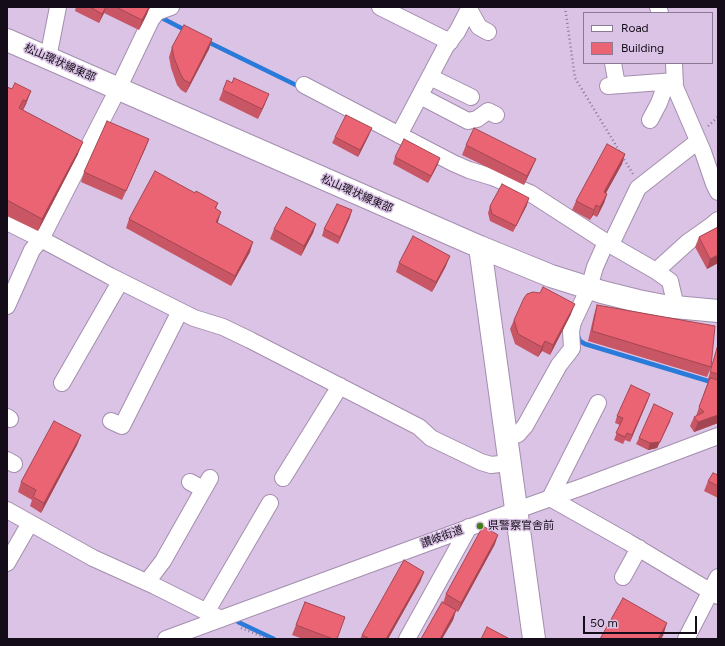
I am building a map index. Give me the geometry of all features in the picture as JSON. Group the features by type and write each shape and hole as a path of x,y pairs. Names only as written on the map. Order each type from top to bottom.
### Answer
{"street":[{"path":"48,58 58,7"},
{"path":"9,298 32,250 41,239 118,89 151,20 157,12 171,7"},
{"path":"380,7 450,42"},
{"path":"399,135 430,77 470,8"},
{"path":"470,8 479,27 488,32"},
{"name":"松山環状線東部","path":"7,40 480,247 551,276 638,301 676,307 718,311"},
{"path":"613,64 613,85 668,81 675,87 718,192"},
{"path":"650,120 659,103 674,64"},
{"path":"430,77 471,97"},
{"path":"304,85 453,164 492,177 530,194 670,281 676,307"},
{"path":"420,96 468,121 477,119 488,111 496,115"},
{"path":"505,438 518,434 525,426 559,365 572,348 571,331 573,322 589,288 595,267 603,248 613,240 638,188 698,141"},
{"path":"656,271 688,242 718,220"},
{"path":"7,222 120,282 194,318 223,327 340,386 419,427 431,438 481,462 491,465 509,463"},
{"path":"480,247 505,438 517,510 534,639"},
{"path":"62,383 120,282"},
{"path":"111,421 122,426 180,311"},
{"path":"283,478 340,386"},
{"path":"598,403 550,498 639,548 714,593"},
{"name":"讃岐街道","path":"166,639 718,436"},
{"path":"147,582 163,561 201,483"},
{"path":"207,611 270,503"},
{"path":"7,510 93,558 147,582 221,619"},
{"path":"7,563 30,523"},
{"path":"407,639 469,527"},
{"path":"623,577 639,548"},
{"path":"686,639 714,593 718,577"}],"path":[{"path":"565,7 575,78 632,172 638,188"},
{"path":"221,619 229,624 269,639"}],"building":[{"path":"90,7 106,7 102,14"},
{"path":"116,7 149,7 142,20"},
{"path":"184,25 212,39 190,83 184,80 181,75 174,58 172,47"},
{"path":"234,78 269,94 262,109 223,90 227,80 232,83"},
{"path":"15,83 31,91 26,101 23,100 19,108 83,142 42,219 7,200 7,87 12,89"},
{"path":"346,115 372,128 360,150 335,137"},
{"path":"107,121 149,139 126,191 84,172"},
{"path":"474,128 536,159 527,176 466,145"},
{"path":"404,139 440,158 431,176 395,157"},
{"path":"607,144 625,154 604,192 607,194 600,207 596,205 594,210 576,201"},
{"path":"155,171 195,193 196,191 218,203 215,208 221,212 216,222 253,242 235,276 129,219"},
{"path":"502,184 529,198 516,226 492,214 490,206"},
{"path":"337,204 352,210 340,237 324,229"},
{"path":"286,207 316,224 304,246 274,229"},
{"path":"718,227 718,255 710,259 699,237"},
{"path":"413,236 450,256 436,282 399,263"},
{"path":"543,287 575,304 553,345 545,341 542,347 518,334 514,320 527,294 533,292 540,293"},
{"path":"597,305 715,326 711,367 592,331"},
{"path":"717,348 718,349 718,374 710,372"},
{"path":"710,378 718,380 718,415 698,422 694,417 704,412 699,407"},
{"path":"631,385 650,394 632,435 627,433 625,437 616,433 623,418 617,416"},
{"path":"654,404 673,413 660,442 650,443 639,438"},
{"path":"54,421 81,435 44,503 33,497 36,490 21,482"},
{"path":"713,473 718,475 718,486 708,481"},
{"path":"483,526 498,535 461,603 446,594"},
{"path":"404,560 424,572 386,639 370,639 362,635"},
{"path":"623,598 667,623 658,639 600,639"},
{"path":"305,602 345,617 337,639 333,639 296,625"},
{"path":"442,602 456,610 440,639 421,639"},
{"path":"487,627 508,638 481,639"}],"waterway":[{"path":"160,17 187,31"},
{"path":"206,41 300,87"},
{"path":"578,336 580,341 585,344 718,384"},
{"path":"238,622 274,639"}],"place":[{"name":"県警察官舎前","path":"480,526"}]}
